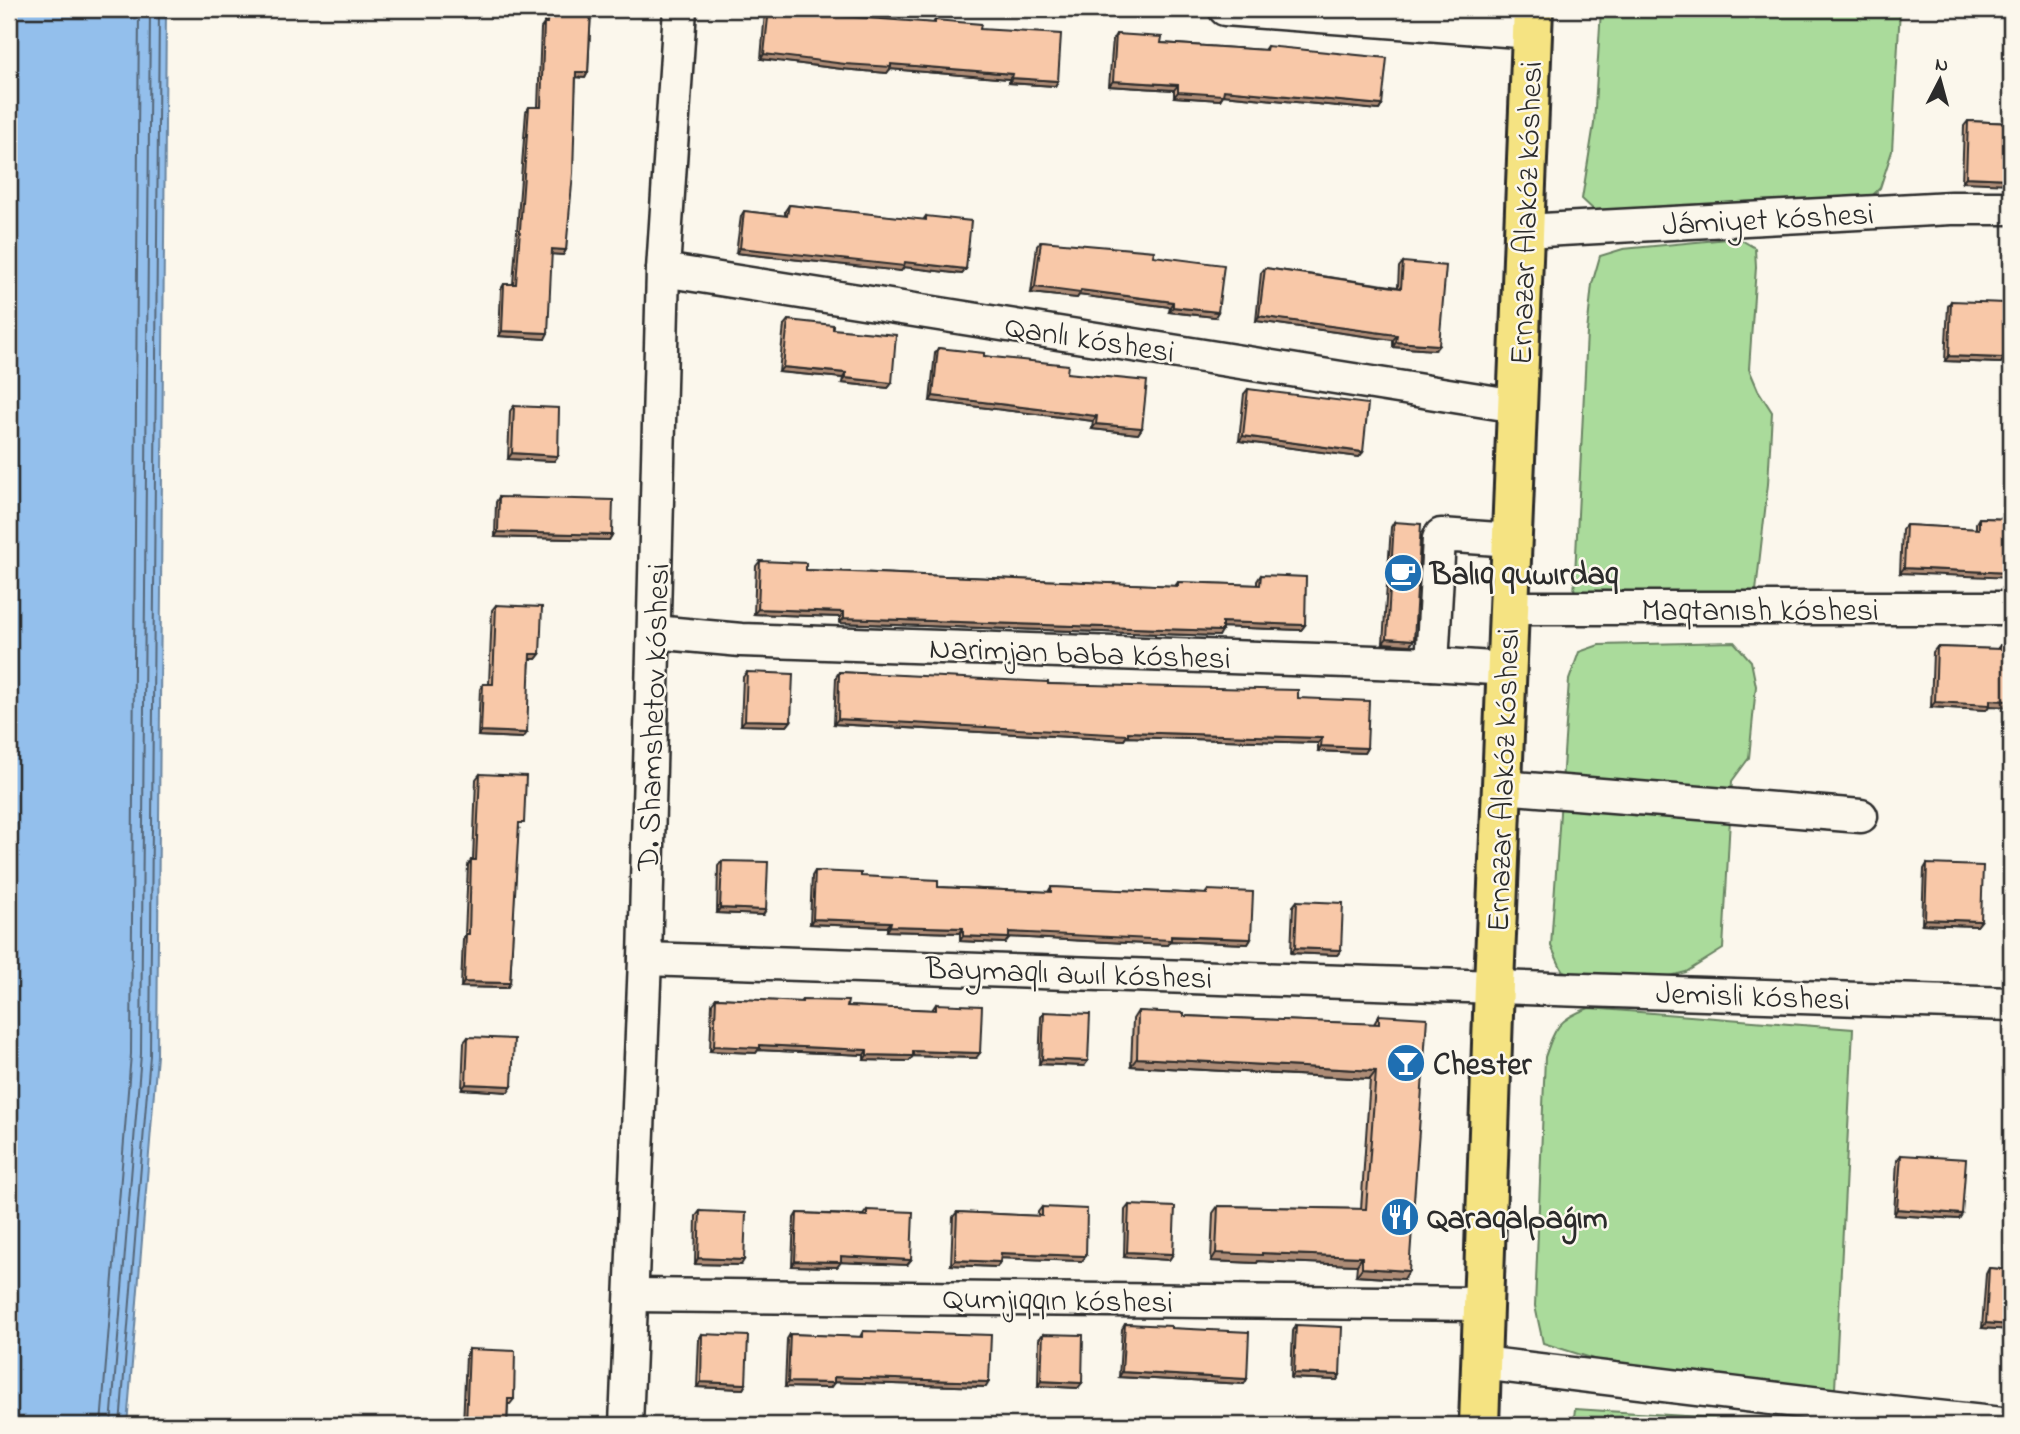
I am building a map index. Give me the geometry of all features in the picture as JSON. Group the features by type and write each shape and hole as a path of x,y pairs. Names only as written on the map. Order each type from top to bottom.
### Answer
{"main road":[{"name":"Ernazar Alakóz kóshesi","path":"1479,1425 1533,20"}],"street":[{"name":"D. Shamshetov kóshesi","path":"626,1425 645,959 663,270 680,9"},
{"path":"1226,9 1533,20"},
{"name":"Jámiyet kóshesi","path":"1524,231 1951,208 2011,208"},
{"name":"Qanlı kóshesi","path":"663,270 1517,406"},
{"path":"1432,664 1438,539 1441,536 1512,540"},
{"name":"Maqtanısh kóshesi","path":"1509,608 2011,608"},
{"name":"Narimjan baba kóshesi","path":"654,632 741,640 1432,664 1507,669"},
{"path":"1502,787 1861,816"},
{"name":"Baymaqlı awıl kóshesi","path":"645,959 1494,985"},
{"name":"Jemisli kóshesi","path":"1494,985 2011,1004"},
{"name":"Qumjıqqın kóshesi","path":"632,1295 1483,1304"},
{"path":"1482,1363 2011,1425"}],"green space":[{"path":"1601,9 1900,9 1892,151 1880,188 1863,205 1597,213 1582,199 1594,124"},
{"path":"1738,238 1755,248 1749,369 1772,412 1768,484 1755,600 1574,595 1587,332 1592,284 1600,256 1623,249"},
{"path":"1734,642 1751,661 1756,686 1749,758 1732,781 1723,949 1686,972 1646,982 1580,980 1562,970 1551,946 1569,680 1579,652 1599,645"},
{"path":"1589,1008 1853,1029 1835,1389 1604,1362 1543,1343 1535,1306 1545,1057 1559,1026 1570,1016"},
{"path":"1575,1409 1732,1419 1789,1425 1573,1425"}],"water":[{"path":"9,9 166,9 157,1055 127,1425 9,1425"}],"building":[{"path":"548,9 591,9 588,72 576,72 573,173 566,250 552,249 548,333 502,331 504,284 516,284 529,107 541,107 544,23 547,23"},
{"path":"769,9 935,23 935,20 981,24 980,29 1061,34 1058,81 1012,78 1013,74 891,64 891,67 845,64 764,54"},
{"path":"1116,34 1162,37 1161,43 1266,50 1267,46 1387,58 1382,105 1224,90 1223,95 1178,92 1178,85 1113,81"},
{"path":"1968,121 2011,123 2011,179 1966,177"},
{"path":"789,205 926,220 926,216 971,221 966,269 905,262 904,266 740,248 744,211 787,216"},
{"path":"1041,241 1154,251 1153,256 1224,265 1218,312 1173,307 1173,302 1035,287"},
{"path":"1403,262 1446,266 1439,345 1396,342 1397,335 1259,316 1265,268 1401,288"},
{"path":"1951,301 2006,303 2004,358 1949,356"},
{"path":"788,320 833,325 833,329 896,335 892,383 846,378 846,373 783,367"},
{"path":"938,348 1068,365 1067,373 1147,381 1142,428 1096,424 1097,416 933,396"},
{"path":"1248,389 1368,404 1363,452 1243,436"},
{"path":"514,406 559,408 558,456 512,453"},
{"path":"499,497 613,500 612,535 498,532"},
{"path":"1979,518 2011,519 2011,573 1904,568 1906,525 1979,529"},
{"path":"1394,522 1421,524 1414,640 1387,638"},
{"path":"760,561 806,563 806,570 1178,586 1178,582 1260,585 1261,575 1306,577 1305,625 1222,622 1222,631 844,618 844,612 758,609"},
{"path":"496,605 542,607 540,654 530,654 527,733 481,731 483,684 493,684"},
{"path":"2000,645 2011,646 2011,701 1990,700 1990,705 1935,702 1937,647 2000,649"},
{"path":"747,672 793,674 791,721 745,720"},
{"path":"839,672 1048,684 1298,690 1298,698 1369,701 1367,748 1321,746 1322,738 1128,732 1128,735 838,719"},
{"path":"480,774 526,776 524,823 519,823 510,983 464,982 466,934 469,934 471,860 476,860"},
{"path":"722,861 768,862 766,910 720,908"},
{"path":"1927,864 1983,866 1981,921 1925,919"},
{"path":"815,871 938,880 938,887 1051,892 1051,887 1207,894 1208,890 1253,892 1251,939 1171,936 1171,940 1009,932 1009,938 963,936 963,928 890,926 891,922 813,919"},
{"path":"1297,901 1343,903 1341,950 1295,948"},
{"path":"716,998 848,1001 847,1006 936,1010 936,1004 982,1006 980,1053 913,1051 913,1056 867,1055 867,1050 760,1045 760,1048 714,1046"},
{"path":"1138,1011 1184,1013 1184,1016 1379,1024 1379,1015 1427,1018 1409,1271 1362,1268 1362,1257 1216,1253 1218,1206 1366,1209 1376,1071 1137,1058"},
{"path":"1044,1012 1090,1014 1088,1061 1042,1059"},
{"path":"468,1037 514,1039 512,1086 466,1084"},
{"path":"1901,1155 1966,1159 1962,1214 1897,1209"},
{"path":"1129,1205 1175,1207 1173,1254 1127,1252"},
{"path":"1042,1207 1087,1209 1086,1256 1001,1253 1000,1262 955,1260 957,1212 1042,1216"},
{"path":"867,1210 913,1212 911,1260 841,1256 841,1262 795,1261 797,1213 867,1216"},
{"path":"700,1211 746,1213 744,1260 698,1258"},
{"path":"1989,1268 2011,1270 2011,1325 1986,1323"},
{"path":"1125,1324 1249,1332 1247,1379 1122,1372"},
{"path":"1296,1325 1342,1327 1340,1375 1294,1373"},
{"path":"863,1331 991,1335 989,1382 834,1377 834,1383 788,1382 790,1334 863,1337"},
{"path":"702,1334 748,1336 746,1384 701,1382"},
{"path":"1043,1334 1083,1335 1082,1383 1041,1381"},
{"path":"469,1349 515,1351 514,1399 508,1399 507,1425 466,1425"}],"place":[{"name":"Balıq quwırdaq","path":"1403,573"},
{"name":"Chester","path":"1406,1063"},
{"name":"Qaraqalpaǵım","path":"1400,1217"}]}
